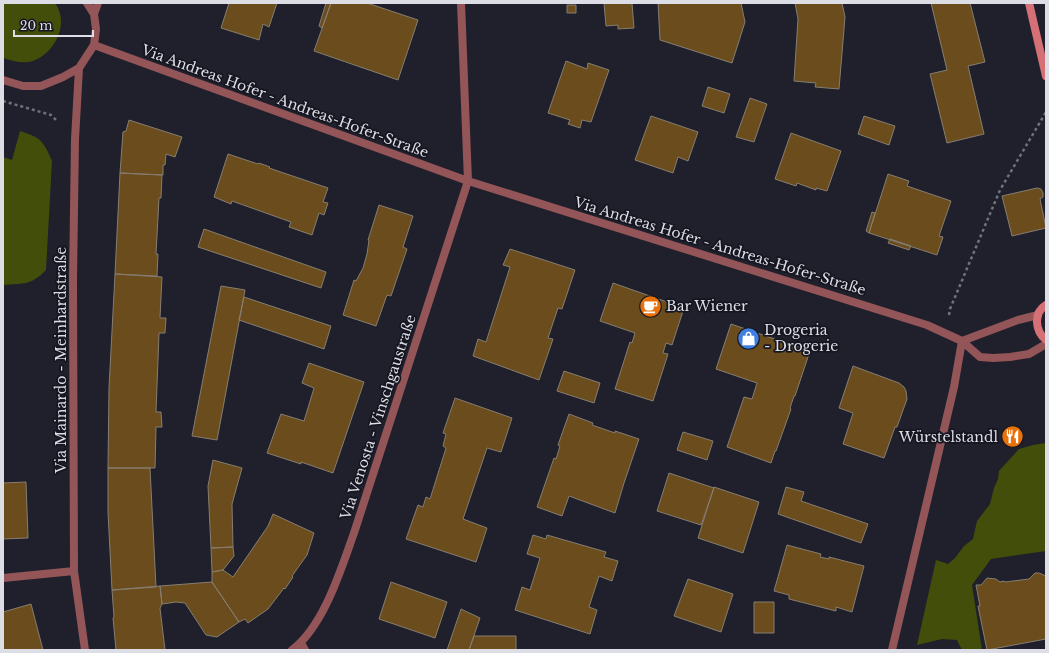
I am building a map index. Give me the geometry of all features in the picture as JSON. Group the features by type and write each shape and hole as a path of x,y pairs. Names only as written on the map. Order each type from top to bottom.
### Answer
{"main road":[{"path":"1029,3 1046,76"},
{"path":"1046,305 1043,307 1036,321 1038,331 1046,340"}],"street":[{"path":"3,80 23,86 41,86 79,68 94,45 96,29 94,14 87,3"},
{"path":"94,14 98,3"},
{"path":"461,3 468,181"},
{"name":"Via Andreas Hofer - Andreas-Hofer-Straße","path":"94,45 468,181 927,325 962,341 980,357 1010,357 1029,354 1046,344"},
{"name":"Via Mainardo - Meinhardstraße","path":"79,68 75,139 73,281 74,571 85,650"},
{"name":"Via Venosta - Vinschgaustraße","path":"292,650 303,647 332,593 347,553 468,181"},
{"path":"892,650 954,387 962,341 1018,320 1038,315"},
{"path":"3,578 74,571"}],"path":[{"path":"3,101 50,114 75,139"},
{"path":"946,333 950,309 1000,190 1046,112"}],"green space":[{"path":"3,3 55,3 61,19 58,36 54,44 41,57 33,61 26,62 3,58"},
{"path":"20,131 37,138 46,148 52,161 46,270 36,279 27,283 3,285 3,157 12,160"},
{"path":"1046,443 1046,551 991,559 972,585 982,650 962,650 957,640 942,639 917,645 936,560 948,564 955,558 964,546 973,539 977,521 990,504 999,471 1019,449"}],"building":[{"path":"229,3 277,3 269,27 263,24 259,40 221,28"},
{"path":"326,3 331,3 322,28 319,26"},
{"path":"331,3 367,3 418,20 398,80 314,51"},
{"path":"604,3 632,3 634,28 618,29 618,25 606,26"},
{"path":"658,3 741,3 745,22 732,63 660,40"},
{"path":"795,3 842,3 845,17 839,89 815,87 816,83 794,81 798,19"},
{"path":"931,3 970,3 985,62 968,66 984,134 947,143 930,74 947,70"},
{"path":"567,5 576,5 576,13 567,13"},
{"path":"566,61 587,69 588,63 609,70 591,122 582,120 580,128 568,124 570,120 548,113"},
{"path":"708,87 730,94 724,113 702,106"},
{"path":"750,98 767,104 754,142 736,137"},
{"path":"651,116 698,132 688,161 678,157 673,173 635,160"},
{"path":"864,116 895,126 889,145 858,134"},
{"path":"129,120 182,137 175,157 166,154 165,165 163,165 163,175 120,173 123,132 126,131"},
{"path":"791,133 841,151 827,191 816,188 816,190 797,183 796,186 775,179"},
{"path":"228,154 258,164 259,163 270,167 269,168 328,188 323,202 328,203 324,215 319,213 312,235 289,227 291,222 232,201 231,204 214,197"},
{"path":"120,173 162,175 161,198 159,198 156,254 158,254 157,276 115,274"},
{"path":"888,174 909,181 907,186 951,201 939,236 943,237 937,255 869,233"},
{"path":"1037,188 1041,189 1043,193 1043,197 1040,199 1046,228 1012,236 1002,196"},
{"path":"379,205 413,216 403,247 407,249 391,296 387,295 376,326 343,315 354,280 356,281 363,268 367,254 368,240"},
{"path":"872,212 875,213 869,233 866,231"},
{"path":"204,229 326,272 321,288 198,247"},
{"path":"890,239 911,246 909,250 888,243"},
{"path":"510,249 575,270 562,309 558,308 548,338 553,339 539,380 473,356 478,339 486,342 510,267 503,265"},
{"path":"115,274 162,277 160,318 166,318 165,333 159,333 156,412 161,412 162,427 156,427 155,468 108,468 109,388"},
{"path":"613,283 684,308 672,345 666,343 663,353 668,354 653,401 615,389 630,342 632,343 635,333 600,321"},
{"path":"221,286 245,290 217,440 192,436"},
{"path":"244,297 331,326 324,349 239,320"},
{"path":"731,324 810,351 771,463 727,447 744,397 752,399 757,383 716,369"},
{"path":"309,363 364,382 333,473 301,462 301,464 267,453 281,414 304,421 314,388 302,383"},
{"path":"853,366 899,383 906,391 907,399 884,458 843,444 853,413 839,408"},
{"path":"564,371 600,383 594,403 557,391"},
{"path":"455,398 512,418 501,452 487,448 463,519 487,528 476,562 406,539 418,505 423,507 426,497 430,499 446,448 443,446 446,434 443,433"},
{"path":"569,414 593,423 592,425 639,439 615,513 569,496 562,516 537,507 554,458 556,459 560,446 558,445"},
{"path":"683,432 713,441 707,460 677,450"},
{"path":"213,460 242,468 232,504 233,547 211,548 208,486"},
{"path":"108,468 150,468 156,587 112,590 108,512"},
{"path":"669,473 714,488 701,525 657,511"},
{"path":"26,482 28,538 3,539 3,483"},
{"path":"714,487 759,502 743,553 698,538"},
{"path":"786,487 804,492 801,501 868,524 861,543 778,514"},
{"path":"273,514 314,533 307,555 285,589 284,588 268,609 248,623 245,619 239,622 212,582 212,572 223,570 233,577 268,526"},
{"path":"533,535 546,539 547,535 606,552 604,557 618,561 612,581 599,576 589,607 597,610 590,634 515,610 522,587 530,590 540,558 527,554"},
{"path":"787,545 821,554 820,557 829,559 829,557 864,566 852,612 836,607 836,611 789,599 789,595 774,591"},
{"path":"233,547 234,556 223,570 212,572 211,548"},
{"path":"1035,573 1046,576 1046,639 987,650 978,606 980,606 976,585 981,585 987,578 996,579 1000,582 1029,579"},
{"path":"688,579 733,594 721,632 674,616"},
{"path":"212,582 239,622 217,637 206,635 185,603 176,602 162,604 160,586"},
{"path":"391,582 447,602 435,638 379,619"},
{"path":"160,586 162,604 160,608 165,650 116,650 112,590"},
{"path":"754,602 774,602 774,633 754,633"},
{"path":"31,604 43,650 3,650 3,612"},
{"path":"461,609 480,618 469,650 447,650"},
{"path":"474,636 516,636 516,650 469,650"}],"place":[{"name":"Bar Wiener","path":"651,306"},
{"name":"Drogeria - Drogerie","path":"748,338"},
{"name":"Würstelstandl","path":"1013,437"}]}
